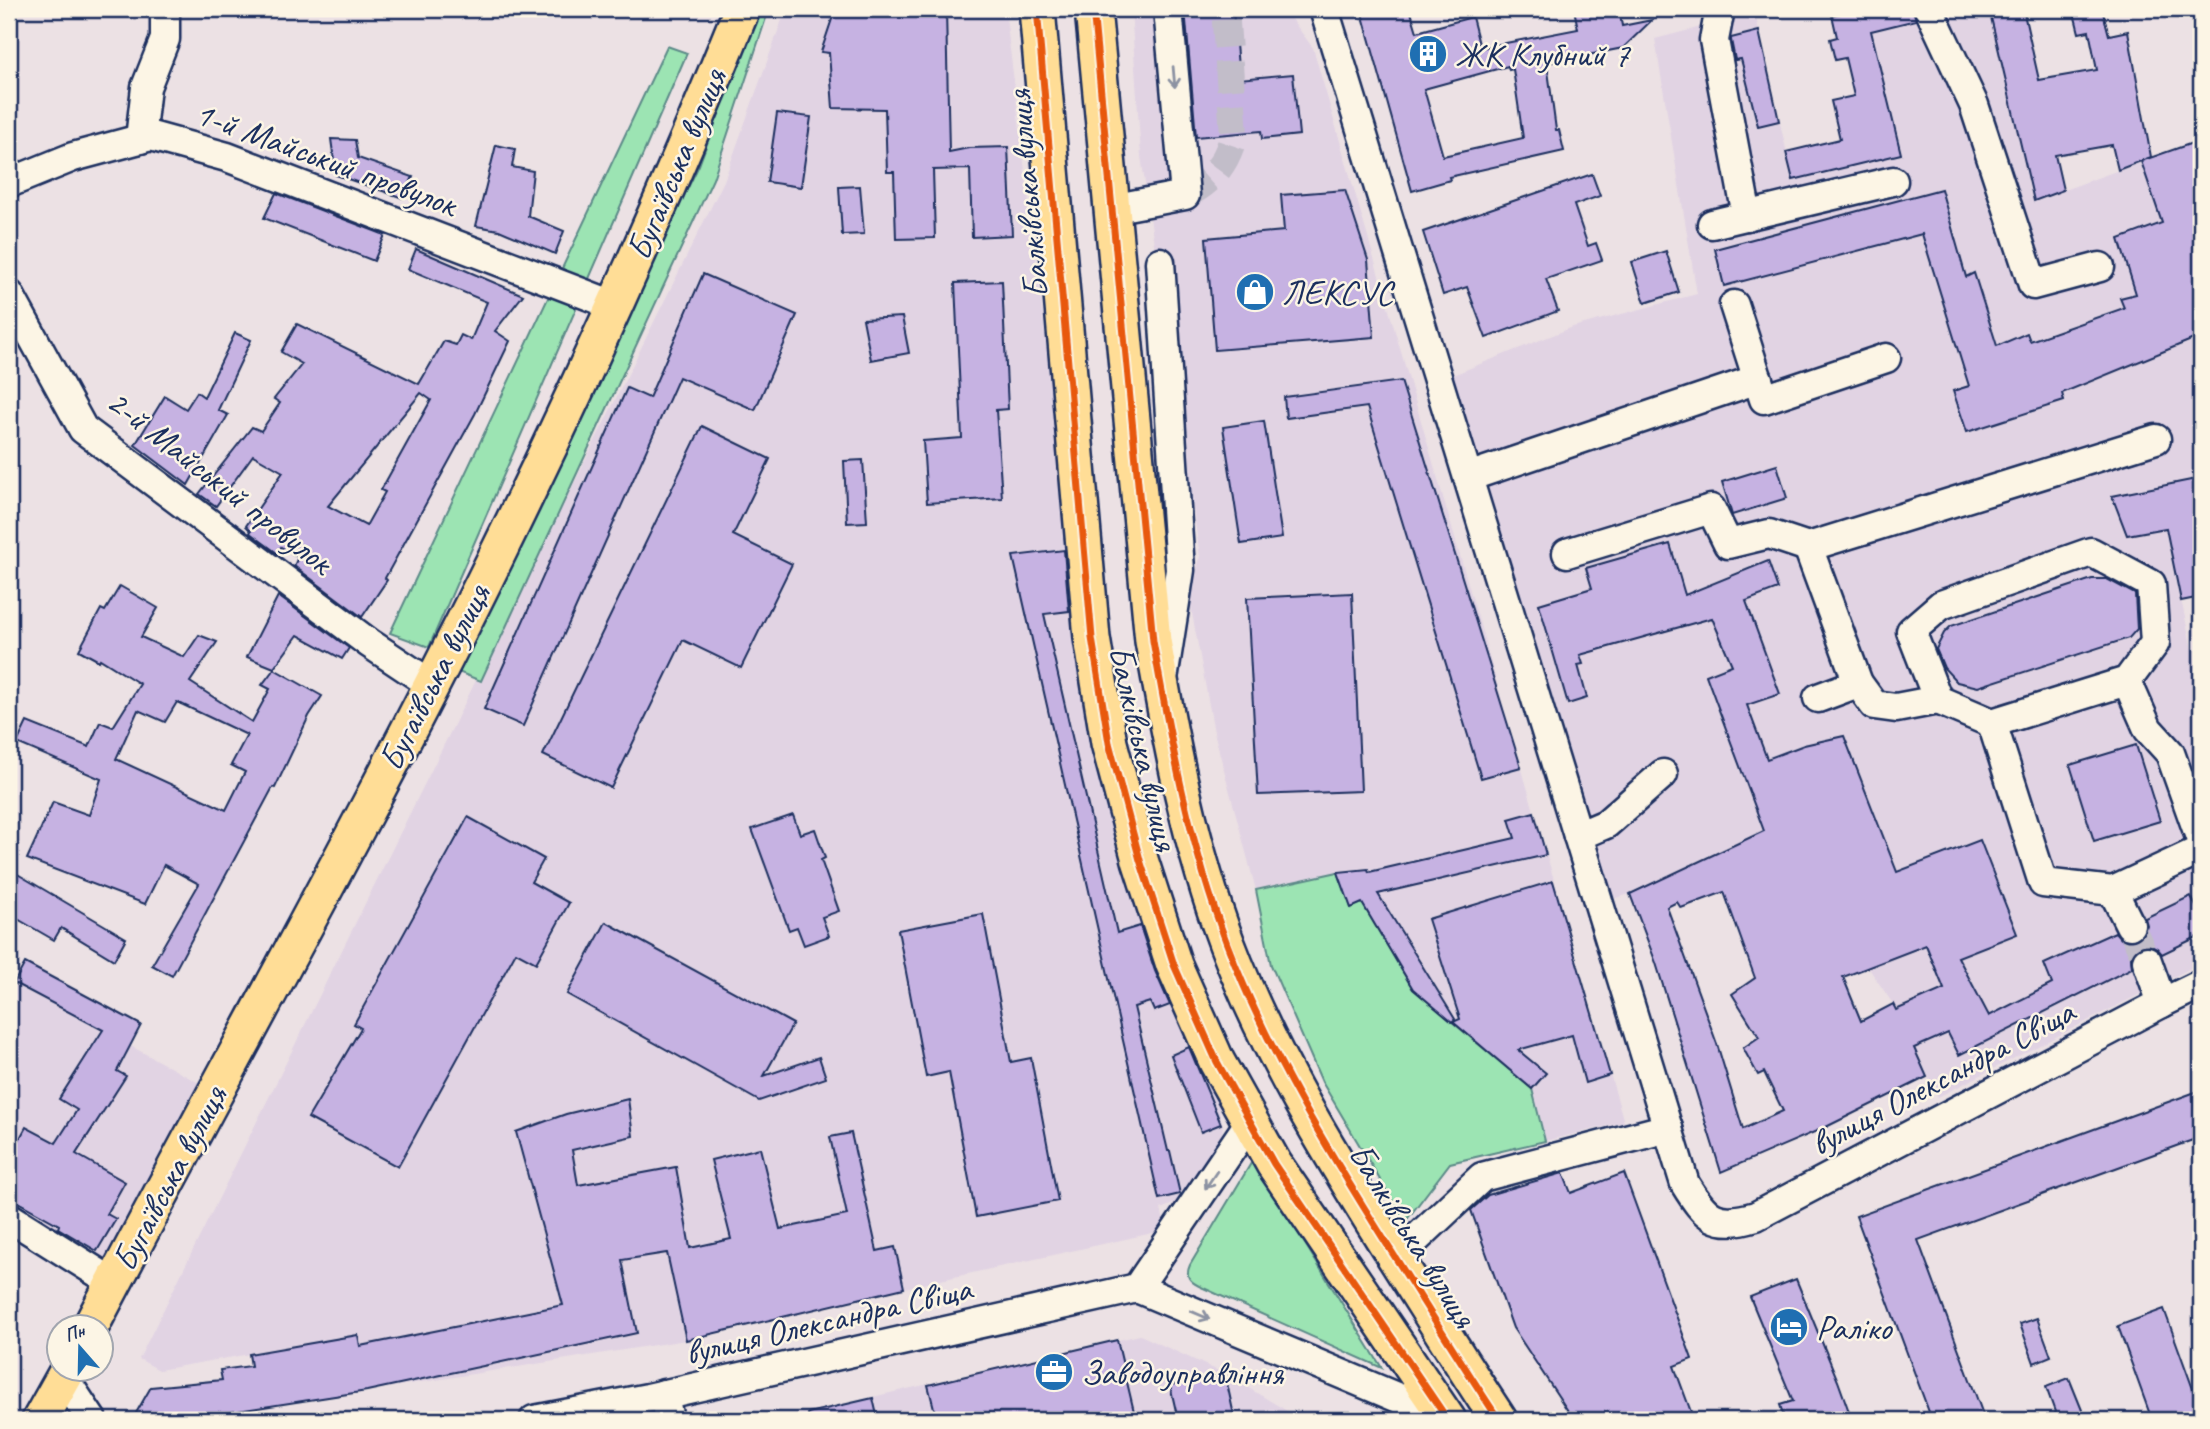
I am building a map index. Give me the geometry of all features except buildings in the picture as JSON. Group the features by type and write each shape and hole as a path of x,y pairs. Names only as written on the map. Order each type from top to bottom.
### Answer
{"main road":[{"path":"724,52 730,9"},
{"name":"Бугаївська вулиця","path":"97,1314 432,685 497,555 616,306 742,9"},
{"name":"Балківська вулиця","path":"1037,9 1092,638 1109,743 1140,860 1174,965 1217,1062 1249,1123 1447,1419"},
{"name":"Балківська вулиця","path":"1093,9 1153,641 1170,743 1195,848 1237,967 1267,1040 1321,1139 1499,1420"},
{"path":"40,1420 60,1384"}],"street":[{"path":"140,139 146,87 164,39 165,9"},
{"path":"1111,209 1185,195 1168,9"},
{"path":"1324,9 1668,1128 1482,1177 1396,1258"},
{"path":"1720,9 1714,40 1747,216"},
{"path":"1929,9 1974,105 2033,285 2100,267"},
{"name":"1-й Майський провулок","path":"9,183 73,157 151,136 227,156 616,306"},
{"path":"1712,224 1893,181"},
{"path":"1160,262 1180,570 1161,689"},
{"name":"2-й Майський провулок","path":"9,294 83,429 369,643 432,685"},
{"path":"1734,305 1764,399 1886,358"},
{"path":"1468,477 1758,379"},
{"path":"1567,553 1711,509 1728,544 1769,534 1808,547 2156,439"},
{"path":"1808,547 1858,683 1874,705 1896,708 1938,699 1992,723 2127,681 2155,643 2151,584 2091,552 1941,604 1911,631 1938,699"},
{"path":"2127,681 2148,729 2171,753 2201,840"},
{"path":"1818,698 1858,683"},
{"path":"1992,723 2043,883 2113,891 2201,850"},
{"path":"1578,836 1606,824 1663,774"},
{"path":"2113,891 2130,925"},
{"path":"2147,961 2162,1003"},
{"name":"вулиця Олександра Свіща","path":"1668,1128 1685,1184 1698,1205 1714,1218 1734,1223 1756,1216 2201,984"},
{"path":"1249,1123 1137,1289 1447,1419"},
{"path":"9,1217 114,1283"},
{"name":"вулиця Олександра Свіща","path":"534,1420 658,1408 1137,1289"},
{"path":"72,1384 92,1420"}],"shaded area":[{"path":"786,9 1005,9 1064,487 1158,964 1219,1108 1223,1127 1221,1137 1182,1200 1161,1209 1166,1230 864,1297 686,1340 367,1391 358,1335 159,1370 139,1359 724,181"},
{"path":"1131,9 1284,9 1313,48 1624,1122 1545,1141 1532,1089 1413,989 1361,903 1351,908 1338,873 1256,890 1214,732 1190,602 1200,556 1141,156"},
{"path":"1866,9 1989,9 2034,201 2201,140 2201,561 2174,568 2201,690 2201,963 1938,1097 1893,1004 1868,967 1856,936 1764,831 1630,894 1612,899 1453,375 1573,327 1697,294 1655,39 1755,13 1793,180 1900,154"},
{"path":"9,980 199,1083 105,1268 9,1207"},
{"path":"1140,1335 1225,1374 1302,1420 773,1420"}],"green space":[{"path":"757,9 769,9 713,179 481,681 453,670 699,165"},
{"path":"667,46 687,53 429,647 390,633"},
{"path":"1338,872 1351,908 1362,903 1413,989 1532,1089 1545,1141 1450,1163 1405,1222 1322,1082 1271,965 1256,890"},
{"path":"1253,1160 1382,1368 1199,1286 1189,1278 1190,1265"}],"tunnel":[{"path":"1185,195 1211,178 1223,163 1234,134 1225,9"},
{"path":"2130,925 2147,961"}],"cycle path":[{"path":"1037,9 1092,638 1109,743 1140,860 1174,965 1217,1062 1274,1164 1448,1420"},
{"path":"1093,9 1153,641 1175,756 1202,870 1243,984 1300,1099 1365,1210 1499,1420"}],"place":[{"name":"ЖК Клубний 7","path":"1428,54"},
{"name":"ЛЕКСУС","path":"1255,292"},
{"name":"Раліко","path":"1789,1327"},
{"name":"Заводоуправління","path":"1054,1372"}]}
